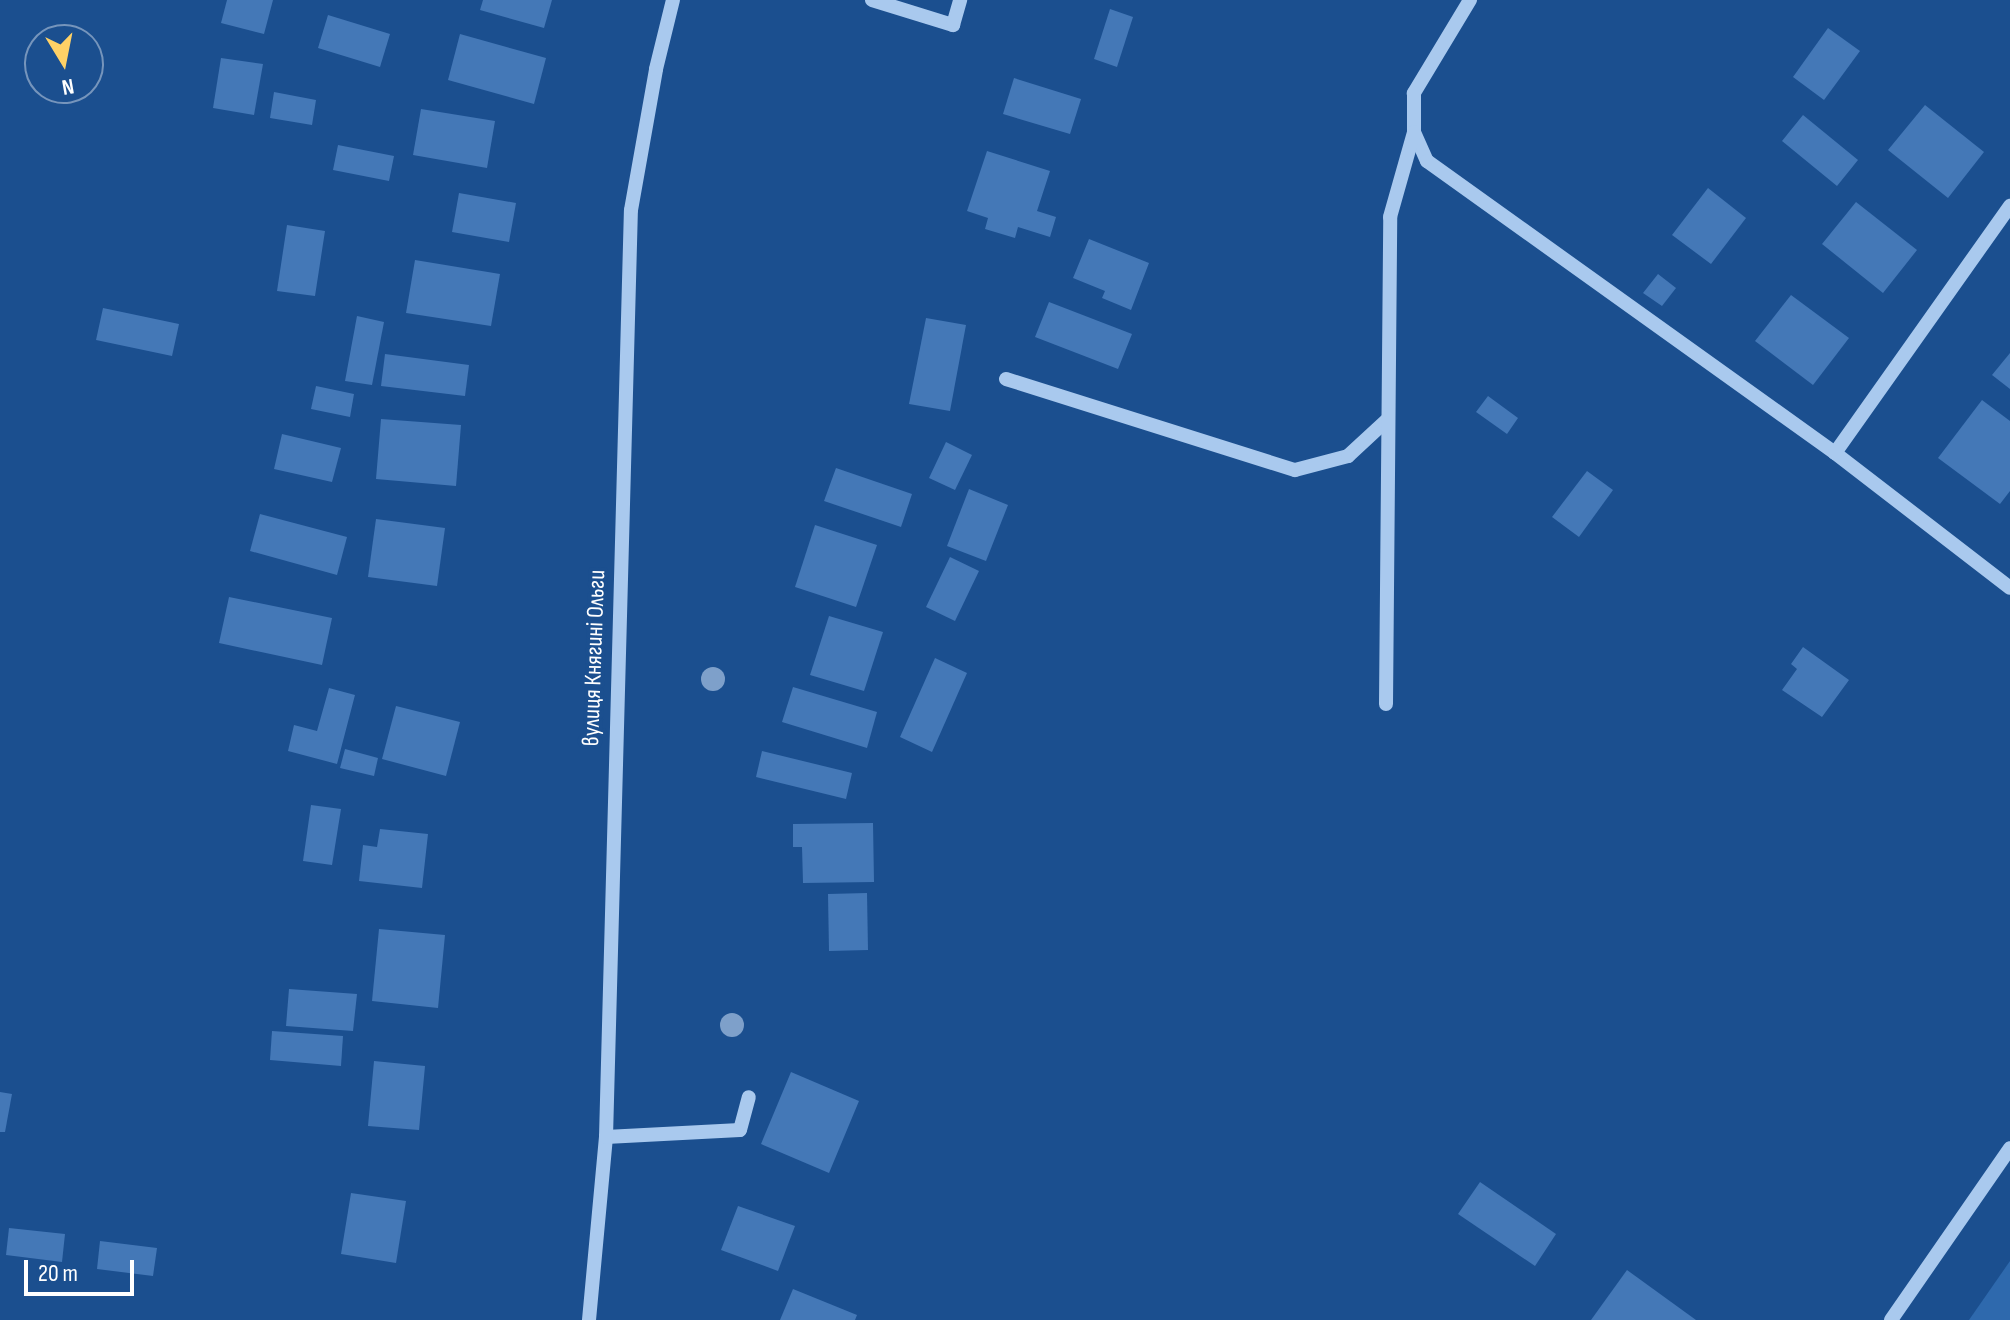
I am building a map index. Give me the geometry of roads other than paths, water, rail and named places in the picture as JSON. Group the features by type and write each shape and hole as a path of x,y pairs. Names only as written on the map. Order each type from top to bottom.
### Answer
{"street":[{"name":"вулиця Княгині Ольги","path":"589,1320 606,1137 613,777 631,210 656,69 673,0"},
{"path":"872,0 953,25 960,0"},
{"path":"1386,704 1390,217 1414,132 1414,93 1470,0"},
{"path":"1414,132 1427,161 1835,453 2010,588"},
{"path":"1835,453 2010,206"},
{"path":"1006,379 1295,470 1348,456 1388,419"},
{"path":"606,1137 740,1130 749,1097"},
{"path":"1891,1320 2010,1148"}]}
